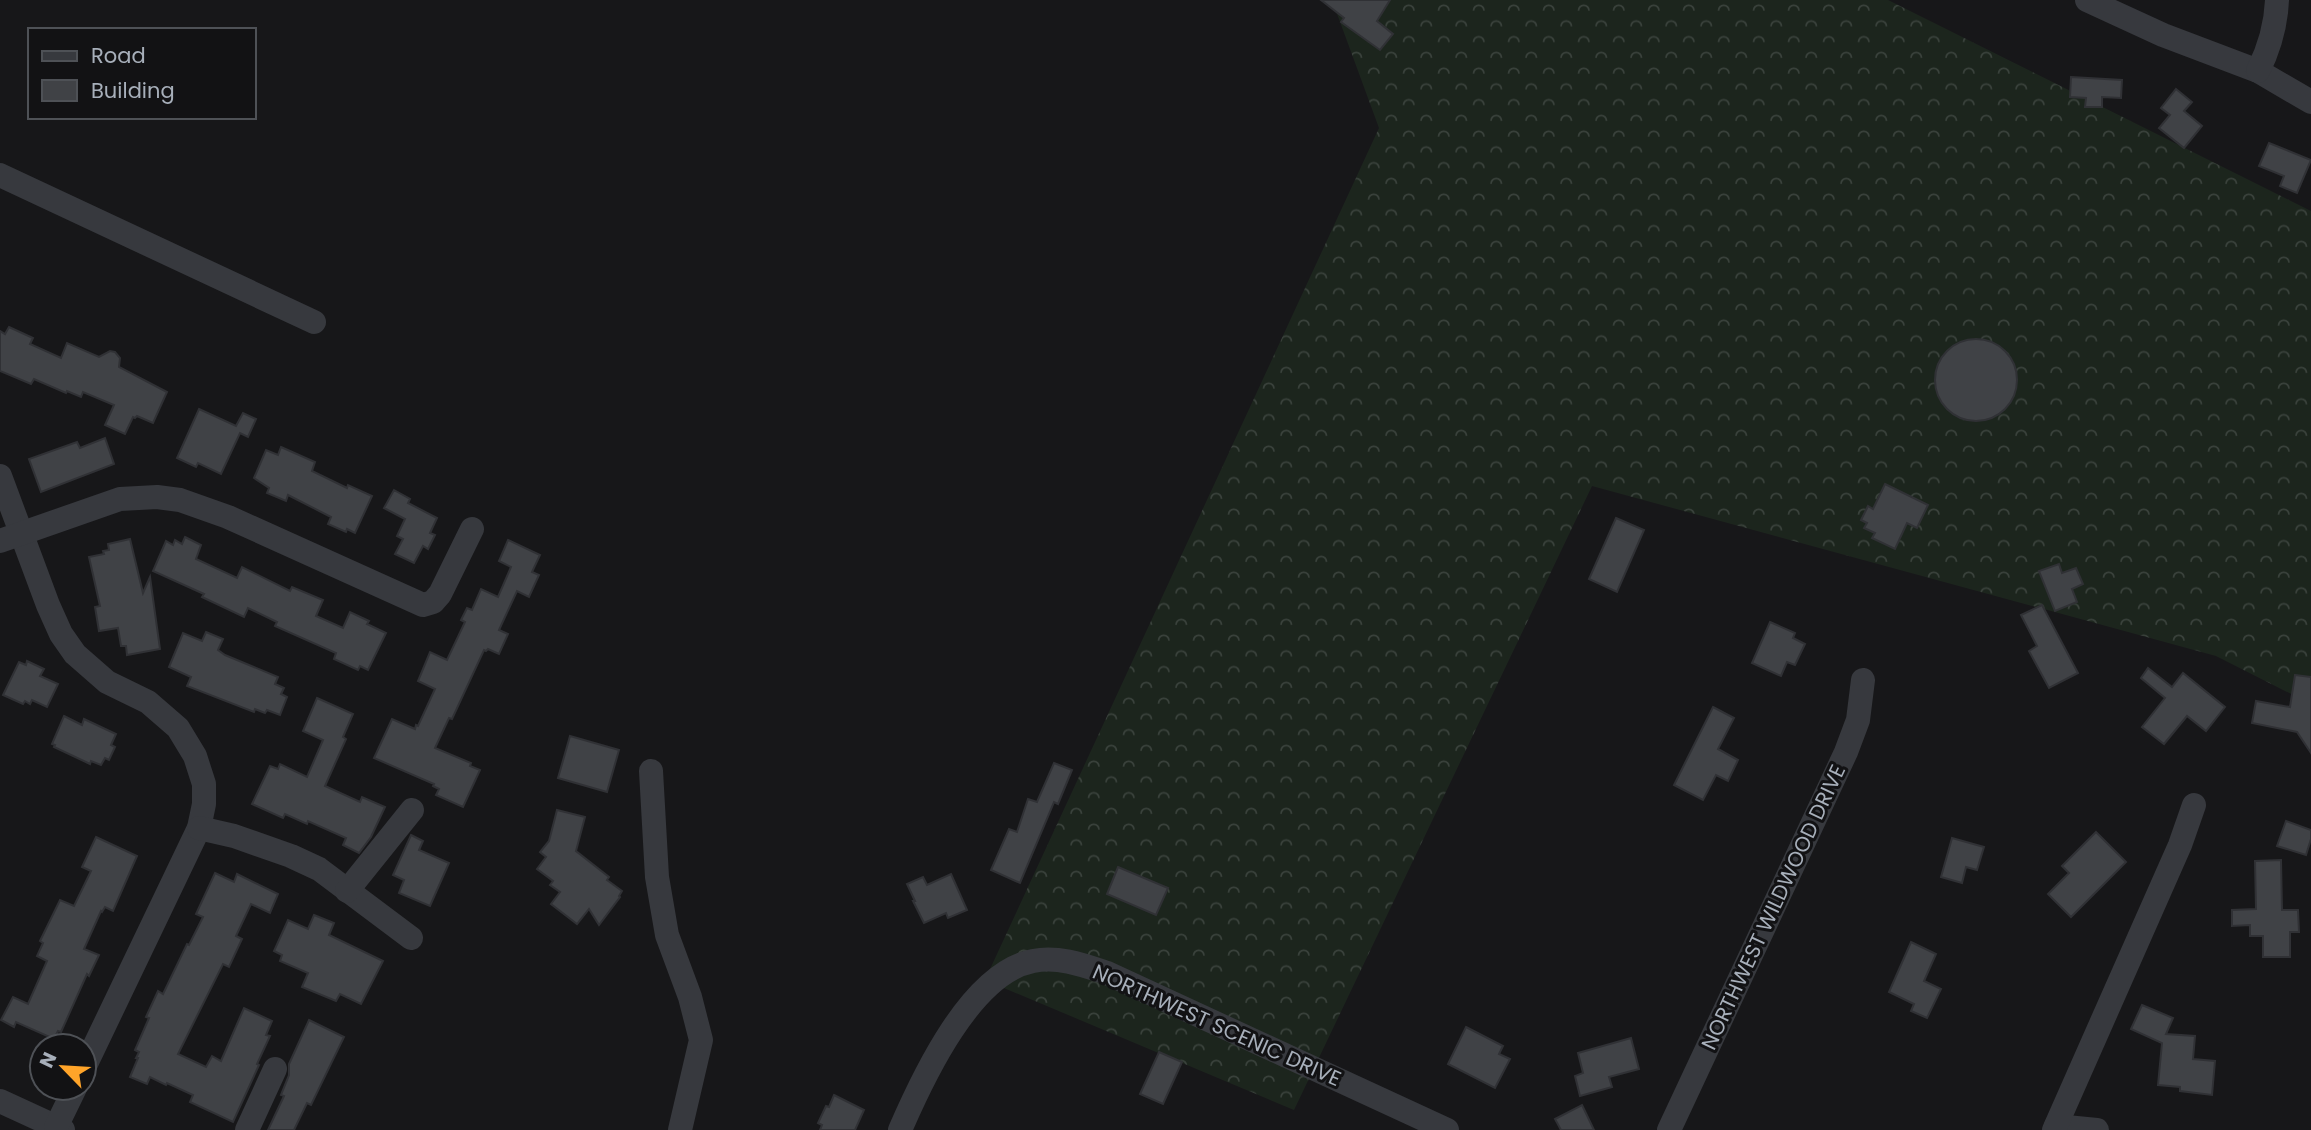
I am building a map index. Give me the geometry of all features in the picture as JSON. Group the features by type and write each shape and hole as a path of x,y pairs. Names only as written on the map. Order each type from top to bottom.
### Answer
{"street":[{"path":"2087,0 2163,35 2258,71 2311,102"},
{"path":"2258,71 2274,27 2277,0"},
{"path":"0,175 314,322"},
{"path":"0,476 11,538 61,634 75,654 107,682 148,702 178,728 195,756 204,784 204,804 199,828 98,1039"},
{"path":"11,538 121,499 157,497 180,500 228,517 423,604 433,602 440,594 471,529"},
{"name":"NORTHWEST WILDWOOD DRIVE","path":"1669,1130 1846,752 1858,720 1863,680"},
{"path":"651,771 657,877 667,934 690,998 701,1040 680,1130"},
{"path":"2098,1130 2055,1128 2180,845 2194,805"},
{"path":"347,891 412,810"},
{"path":"199,828 234,836 319,869 411,939"},
{"name":"NORTHWEST SCENIC DRIVE","path":"900,1130 916,1093 939,1052 975,999 1013,968 1033,961 1052,959 1074,962 1107,973 1447,1130"},
{"path":"247,1130 275,1069"},
{"path":"0,1101 60,1128 70,1102"}],"green space":[{"path":"1332,0 1888,0 2311,211 2311,704 2216,656 1592,486 1294,1110 985,980 1379,128"}],"building":[{"path":"1321,0 1390,0 1377,21 1393,34 1380,50 1341,22 1344,18"},
{"path":"2071,77 2122,80 2121,98 2102,97 2102,107 2085,107 2086,98 2070,97"},
{"path":"2176,89 2192,102 2184,111 2202,126 2184,148 2159,128 2170,115 2161,108"},
{"path":"2269,143 2311,160 2297,193 2280,186 2284,176 2259,166"},
{"path":"9,327 33,338 30,344 61,358 67,343 99,357 110,351 115,352 120,358 119,367 167,392 153,423 137,416 133,417 125,434 105,425 114,405 83,392 81,397 67,391 66,393 34,379 31,384 0,371 0,331 5,334"},
{"path":"1976,339 1992,342 2005,351 2014,364 2017,380 2014,396 2005,409 1992,418 1976,421 1960,418 1947,409 1938,396 1935,380 1938,364 1947,351 1960,342"},
{"path":"199,409 236,426 243,413 256,419 248,437 240,433 221,474 198,463 196,467 177,458"},
{"path":"105,438 114,464 41,492 29,459 77,442 80,448"},
{"path":"281,447 315,462 312,471 347,488 348,485 372,496 355,533 328,524 331,517 288,495 286,501 267,493 269,488 254,478 266,450 278,455"},
{"path":"1885,484 1928,505 1917,528 1907,523 1895,549 1872,538 1875,533 1864,528 1867,523 1861,520 1868,506 1873,509"},
{"path":"394,490 410,499 408,503 437,518 430,533 435,535 428,549 423,546 414,563 395,554 403,539 397,536 405,519 384,508"},
{"path":"1616,518 1644,530 1617,592 1589,579"},
{"path":"185,537 201,545 196,559 237,578 242,567 290,591 292,587 323,600 316,616 343,628 350,612 386,633 368,670 360,666 358,670 334,659 336,653 275,626 277,622 248,608 244,617 202,597 204,594 153,571 166,541 173,545 175,540 182,544"},
{"path":"130,539 143,593 150,577 160,649 127,655 126,646 121,646 118,628 99,631 95,607 100,606 89,557 104,554 103,551 109,550 108,544"},
{"path":"508,540 540,555 532,572 539,575 529,597 517,591 499,630 508,634 499,654 484,650 452,719 449,718 435,748 471,763 470,766 480,770 463,807 436,795 439,789 433,786 434,784 374,758 392,719 415,729 416,725 418,726 435,689 418,681 430,652 447,660 465,622 461,620 467,608 472,610 481,589 498,597 511,567 499,561"},
{"path":"2059,564 2062,573 2076,568 2083,584 2072,589 2077,602 2055,611 2039,571"},
{"path":"2042,605 2078,673 2049,688 2029,651 2037,646 2021,615"},
{"path":"1770,622 1795,633 1793,638 1805,644 1795,665 1787,662 1781,676 1752,663"},
{"path":"206,632 223,639 218,650 225,655 278,677 275,684 284,688 281,694 287,697 280,715 267,710 265,713 255,709 254,712 187,686 191,677 169,667 183,633 202,641"},
{"path":"27,661 44,669 40,676 58,684 47,707 32,700 30,704 25,701 23,704 3,695 19,662 26,665"},
{"path":"2148,668 2172,687 2183,673 2225,707 2206,731 2187,716 2164,744 2142,727 2165,698 2141,678"},
{"path":"2295,675 2311,677 2311,753 2297,732 2252,723 2256,701 2290,707"},
{"path":"317,698 353,714 343,737 346,739 325,786 360,802 362,797 385,807 371,837 359,853 343,845 346,838 308,821 307,824 285,814 283,818 252,804 270,766 278,769 280,764 307,777 323,740 303,731"},
{"path":"1713,707 1734,718 1718,749 1738,760 1728,781 1716,775 1703,800 1674,785"},
{"path":"64,716 82,725 84,719 116,734 111,745 115,747 109,760 105,758 101,765 91,761 90,764 54,747 52,744"},
{"path":"570,736 619,750 607,792 558,778"},
{"path":"1054,763 1072,770 1058,804 1054,802 1020,883 991,870 1009,829 1017,832 1028,799 1037,802"},
{"path":"557,810 585,817 576,851 622,891 599,925 589,909 577,924 551,904 560,892 550,885 553,881 537,869 546,857 540,852 549,841"},
{"path":"2286,821 2311,830 2306,855 2277,846"},
{"path":"2096,832 2126,862 2071,917 2048,894 2069,873 2062,866"},
{"path":"411,835 423,841 419,850 449,863 430,906 399,893 404,880 393,875"},
{"path":"96,837 137,856 113,911 105,907 101,911 84,949 99,955 89,976 87,974 61,1032 38,1032 16,1022 14,1027 1,1020 13,997 28,1004 47,961 37,956 43,943 40,941 60,900 74,906 91,871 82,867"},
{"path":"1952,838 1984,847 1977,870 1966,867 1962,883 1941,877"},
{"path":"2281,860 2282,910 2298,910 2299,932 2290,932 2290,957 2263,957 2263,936 2250,936 2250,925 2232,926 2232,910 2256,909 2255,861"},
{"path":"1118,867 1168,888 1156,915 1107,894"},
{"path":"215,873 234,882 237,874 278,894 270,913 251,904 236,936 242,939 229,967 223,964 178,1054 206,1067 212,1056 221,1061 244,1008 272,1021 266,1035 270,1036 257,1064 259,1065 233,1122 190,1102 193,1095 167,1083 166,1085 150,1077 147,1084 130,1077 138,1058 139,1052 135,1050 149,1018 146,1017 158,991 163,994 203,917 196,914"},
{"path":"951,874 967,910 948,918 946,913 924,923 907,884 923,877 927,885"},
{"path":"314,915 334,923 329,935 383,961 361,1004 340,994 336,1001 302,987 308,973 280,961 282,955 274,951 288,920 308,929"},
{"path":"1911,942 1936,954 1924,981 1941,989 1927,1018 1911,1011 1914,1004 1889,992"},
{"path":"2142,1005 2173,1018 2166,1034 2195,1036 2193,1059 2215,1061 2212,1095 2158,1085 2162,1043 2131,1029"},
{"path":"309,1020 344,1037 311,1105 307,1103 294,1130 268,1130 284,1096 281,1095 289,1075 289,1064"},
{"path":"1466,1027 1503,1046 1499,1054 1510,1059 1495,1088 1448,1064"},
{"path":"1631,1038 1639,1069 1609,1077 1612,1087 1580,1096 1575,1076 1583,1073 1578,1053"},
{"path":"1159,1052 1182,1062 1163,1104 1140,1094"},
{"path":"834,1095 864,1110 855,1130 820,1130 822,1125 818,1123"},
{"path":"1582,1105 1594,1130 1561,1130 1555,1119"}]}
